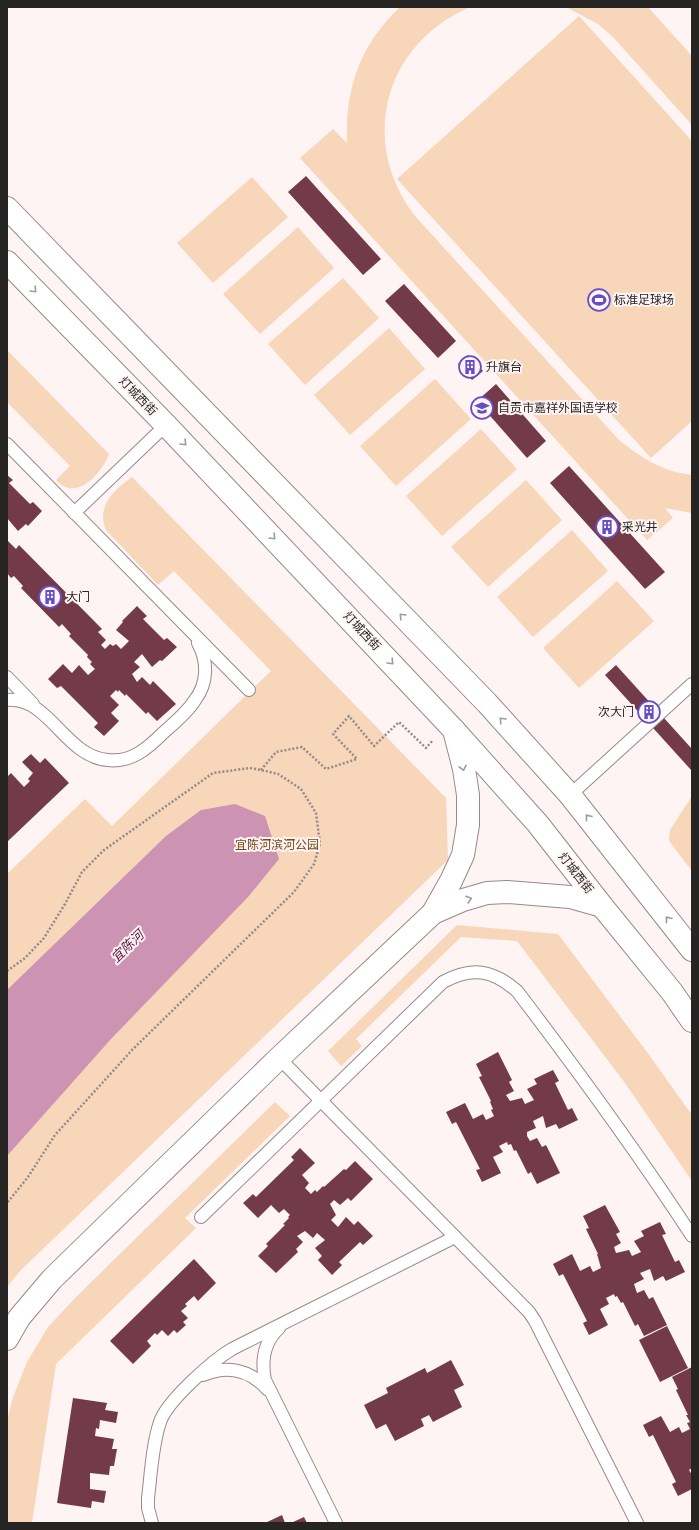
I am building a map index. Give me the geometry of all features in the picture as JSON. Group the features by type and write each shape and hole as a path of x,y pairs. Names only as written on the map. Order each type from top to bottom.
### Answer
{"street":[{"path":"7,208 487,703 570,794 692,950"},
{"name":"灯城西街","path":"7,262 166,425 371,640 538,824 672,992 692,1021"},
{"path":"7,1339 19,1318 52,1279 280,1058 433,913 451,881 463,855 468,825 468,795 464,769 451,728"},
{"path":"433,913 463,900 487,893 507,892 570,897 602,906"}],"lane":[{"path":"74,513 166,425"},
{"path":"7,444 248,690"},
{"path":"7,677 76,748 93,758 119,760 137,755 150,746 184,712 199,693 205,678 205,664 200,647 192,633"},
{"path":"570,794 692,684"},
{"path":"7,700 20,701 30,705 44,715"},
{"path":"201,1217 443,982 462,973 484,973 495,975 505,980 522,997 599,1100 692,1236"},
{"path":"280,1058 529,1312 535,1321 637,1523"},
{"path":"152,1523 148,1508 148,1498 160,1421 171,1403 195,1380 223,1354 455,1237"},
{"path":"285,1322 271,1337 266,1347 262,1369 269,1391 336,1523"},
{"path":"195,1380 219,1370 240,1371 257,1379 269,1391"}],"path":[{"path":"261,770 276,752 302,747 326,769 358,759 333,734 349,716 374,746 399,722 426,748 451,728"},
{"path":"7,971 25,958 44,938 65,904 82,872 104,850 213,773 250,768 278,774 301,789 316,813 320,844 314,864 294,892 128,1055 55,1135 28,1177 7,1203"}],"green space":[{"path":"400,7 470,7 441,24 417,45 400,70 389,98 385,127 387,157 397,187 415,216 619,440 636,453 653,463 672,471 692,475 692,513 665,508 673,518 647,540 300,158 333,129 347,143 349,104 352,86 358,69 365,52 375,37 386,21"},
{"path":"566,7 648,7 692,56 692,125 613,37 598,24"},
{"name":"标准足球场","path":"579,16 692,141 692,421 651,458 397,179"},
{"path":"252,177 288,217 213,283 177,243"},
{"path":"298,227 334,268 260,334 223,294"},
{"path":"343,278 379,318 305,385 268,344"},
{"path":"389,328 425,369 350,435 314,395"},
{"path":"7,350 109,454 106,462 94,477 80,487 72,488 64,486 56,480 70,466 7,402"},
{"path":"435,379 471,419 396,486 360,446"},
{"path":"481,429 517,469 442,536 406,496"},
{"name":"宜陈河滨河公园","path":"132,477 446,798 448,860 21,1270 7,1287 7,874 85,799 112,826 271,671 174,571 158,585 106,530 103,513 108,499 119,487"},
{"path":"526,480 562,520 488,587 451,547"},
{"path":"572,530 608,571 533,637 497,597"},
{"path":"617,581 654,621 579,688 543,648"},
{"path":"692,796 692,871 669,841 670,830"},
{"path":"457,925 558,934 647,1052 692,1115 692,1181 625,1083 517,941 461,937 356,1039 362,1046 341,1066 328,1051"},
{"path":"275,1102 290,1116 185,1218 196,1228 56,1364 32,1523 7,1523 7,1421 13,1397 27,1362 48,1327 77,1296"}],"water":[{"name":"宜陈河","path":"235,804 265,816 279,859 248,897 111,1039 7,1156 7,990 166,836 201,810"}],"building":[{"path":"306,176 381,259 363,275 288,192"},
{"path":"404,284 456,341 438,358 385,301"},
{"name":"升旗台","path":"468,355 483,371 472,380 458,364"},
{"path":"496,384 546,441 527,458 477,401"},
{"name":"采光井","path":"569,466 665,572 645,589 550,483"},
{"path":"7,475 13,480 9,483 30,504 33,502 42,511 28,526 26,524 18,531 7,518"},
{"path":"8,541 16,549 19,545 102,629 98,632 106,640 101,645 105,649 110,644 113,646 116,644 121,649 129,641 116,630 123,622 122,621 137,606 147,616 143,619 164,640 167,638 177,647 162,661 160,660 152,667 142,654 134,662 140,667 132,674 137,682 142,677 150,685 153,681 176,704 157,721 148,712 146,714 126,694 125,696 119,690 118,692 116,690 110,696 119,705 111,713 119,721 104,736 94,727 98,723 61,686 57,688 48,679 63,664 72,673 79,665 88,675 95,669 90,664 92,662 87,657 88,655 69,636 71,634 62,624 59,627 21,588 23,586 14,576 11,578 7,573"},
{"name":"次大门","path":"616,665 692,749 692,771 605,675"},
{"path":"31,754 40,763 45,758 69,783 7,842 7,777 11,773 24,787 30,781 28,779 33,773 22,762"},
{"path":"498,1052 512,1080 509,1082 514,1091 506,1095 510,1101 522,1098 525,1104 534,1100 527,1089 537,1084 534,1079 553,1070 559,1081 555,1083 568,1110 572,1108 578,1120 559,1129 556,1124 546,1128 543,1116 533,1121 536,1128 527,1132 527,1136 530,1141 537,1138 542,1147 546,1145 560,1173 537,1184 531,1172 528,1174 516,1150 514,1151 511,1144 508,1145 507,1142 499,1146 503,1152 493,1157 501,1173 482,1182 476,1170 480,1169 456,1122 452,1124 446,1112 465,1103 473,1119 483,1114 486,1120 494,1116 491,1110 493,1109 490,1102 491,1101 479,1077 482,1076 476,1064"},
{"path":"300,1148 315,1163 302,1175 309,1183 305,1188 311,1194 315,1190 317,1192 323,1186 324,1187 355,1161 373,1179 351,1201 348,1198 340,1205 334,1200 330,1204 336,1215 331,1220 338,1227 346,1217 354,1225 358,1221 373,1236 363,1245 360,1242 339,1262 342,1265 332,1275 318,1260 322,1256 315,1248 325,1240 317,1233 313,1238 305,1231 297,1236 303,1242 296,1249 298,1252 276,1273 258,1256 268,1246 266,1244 285,1225 283,1224 290,1215 284,1209 279,1213 271,1205 258,1218 243,1203 253,1194 256,1197 294,1160 291,1157"},
{"path":"605,1205 620,1232 616,1234 621,1243 614,1247 616,1253 629,1250 632,1256 641,1252 634,1241 644,1236 641,1231 660,1222 666,1234 662,1235 675,1262 679,1260 685,1272 666,1281 663,1276 654,1281 650,1269 640,1273 644,1279 634,1284 637,1293 644,1290 649,1299 653,1297 667,1325 644,1336 638,1324 635,1326 623,1302 621,1303 614,1294 606,1298 609,1304 600,1309 608,1325 589,1335 583,1323 587,1321 563,1274 559,1276 553,1264 572,1254 580,1271 590,1266 593,1272 601,1268 598,1254 586,1229 589,1228 583,1216"},
{"path":"194,1259 216,1283 198,1301 194,1296 185,1304 187,1306 181,1311 188,1318 183,1322 186,1325 177,1333 174,1330 168,1336 162,1330 157,1335 155,1333 147,1341 151,1346 133,1364 110,1341"},
{"path":"667,1326 688,1368 660,1382 639,1340"},
{"path":"451,1360 464,1385 454,1390 462,1407 433,1422 429,1415 421,1419 424,1426 395,1441 386,1424 376,1429 364,1405 388,1393 386,1388 425,1368 427,1373"},
{"path":"692,1367 692,1468 689,1470 692,1475 692,1489 678,1496 672,1484 676,1482 653,1435 649,1437 643,1425 661,1416 670,1432 679,1427 682,1433 690,1429 687,1423 690,1422 686,1415 688,1415 676,1390 678,1389 672,1377"},
{"path":"73,1398 107,1403 105,1410 118,1412 116,1423 100,1420 99,1429 96,1428 95,1436 114,1439 112,1449 117,1449 114,1466 110,1466 109,1475 90,1473 90,1489 106,1491 104,1503 92,1501 91,1508 57,1503"},
{"path":"282,1515 285,1523 265,1523"},
{"path":"304,1517 307,1523 291,1523"}],"place":[{"name":"标准足球场","path":"599,300"},
{"name":"升旗台","path":"470,367"},
{"name":"自贡市嘉祥外国语学校","path":"482,408"},
{"name":"采光井","path":"607,527"},
{"name":"大门","path":"50,597"},
{"name":"次大门","path":"649,712"}]}
